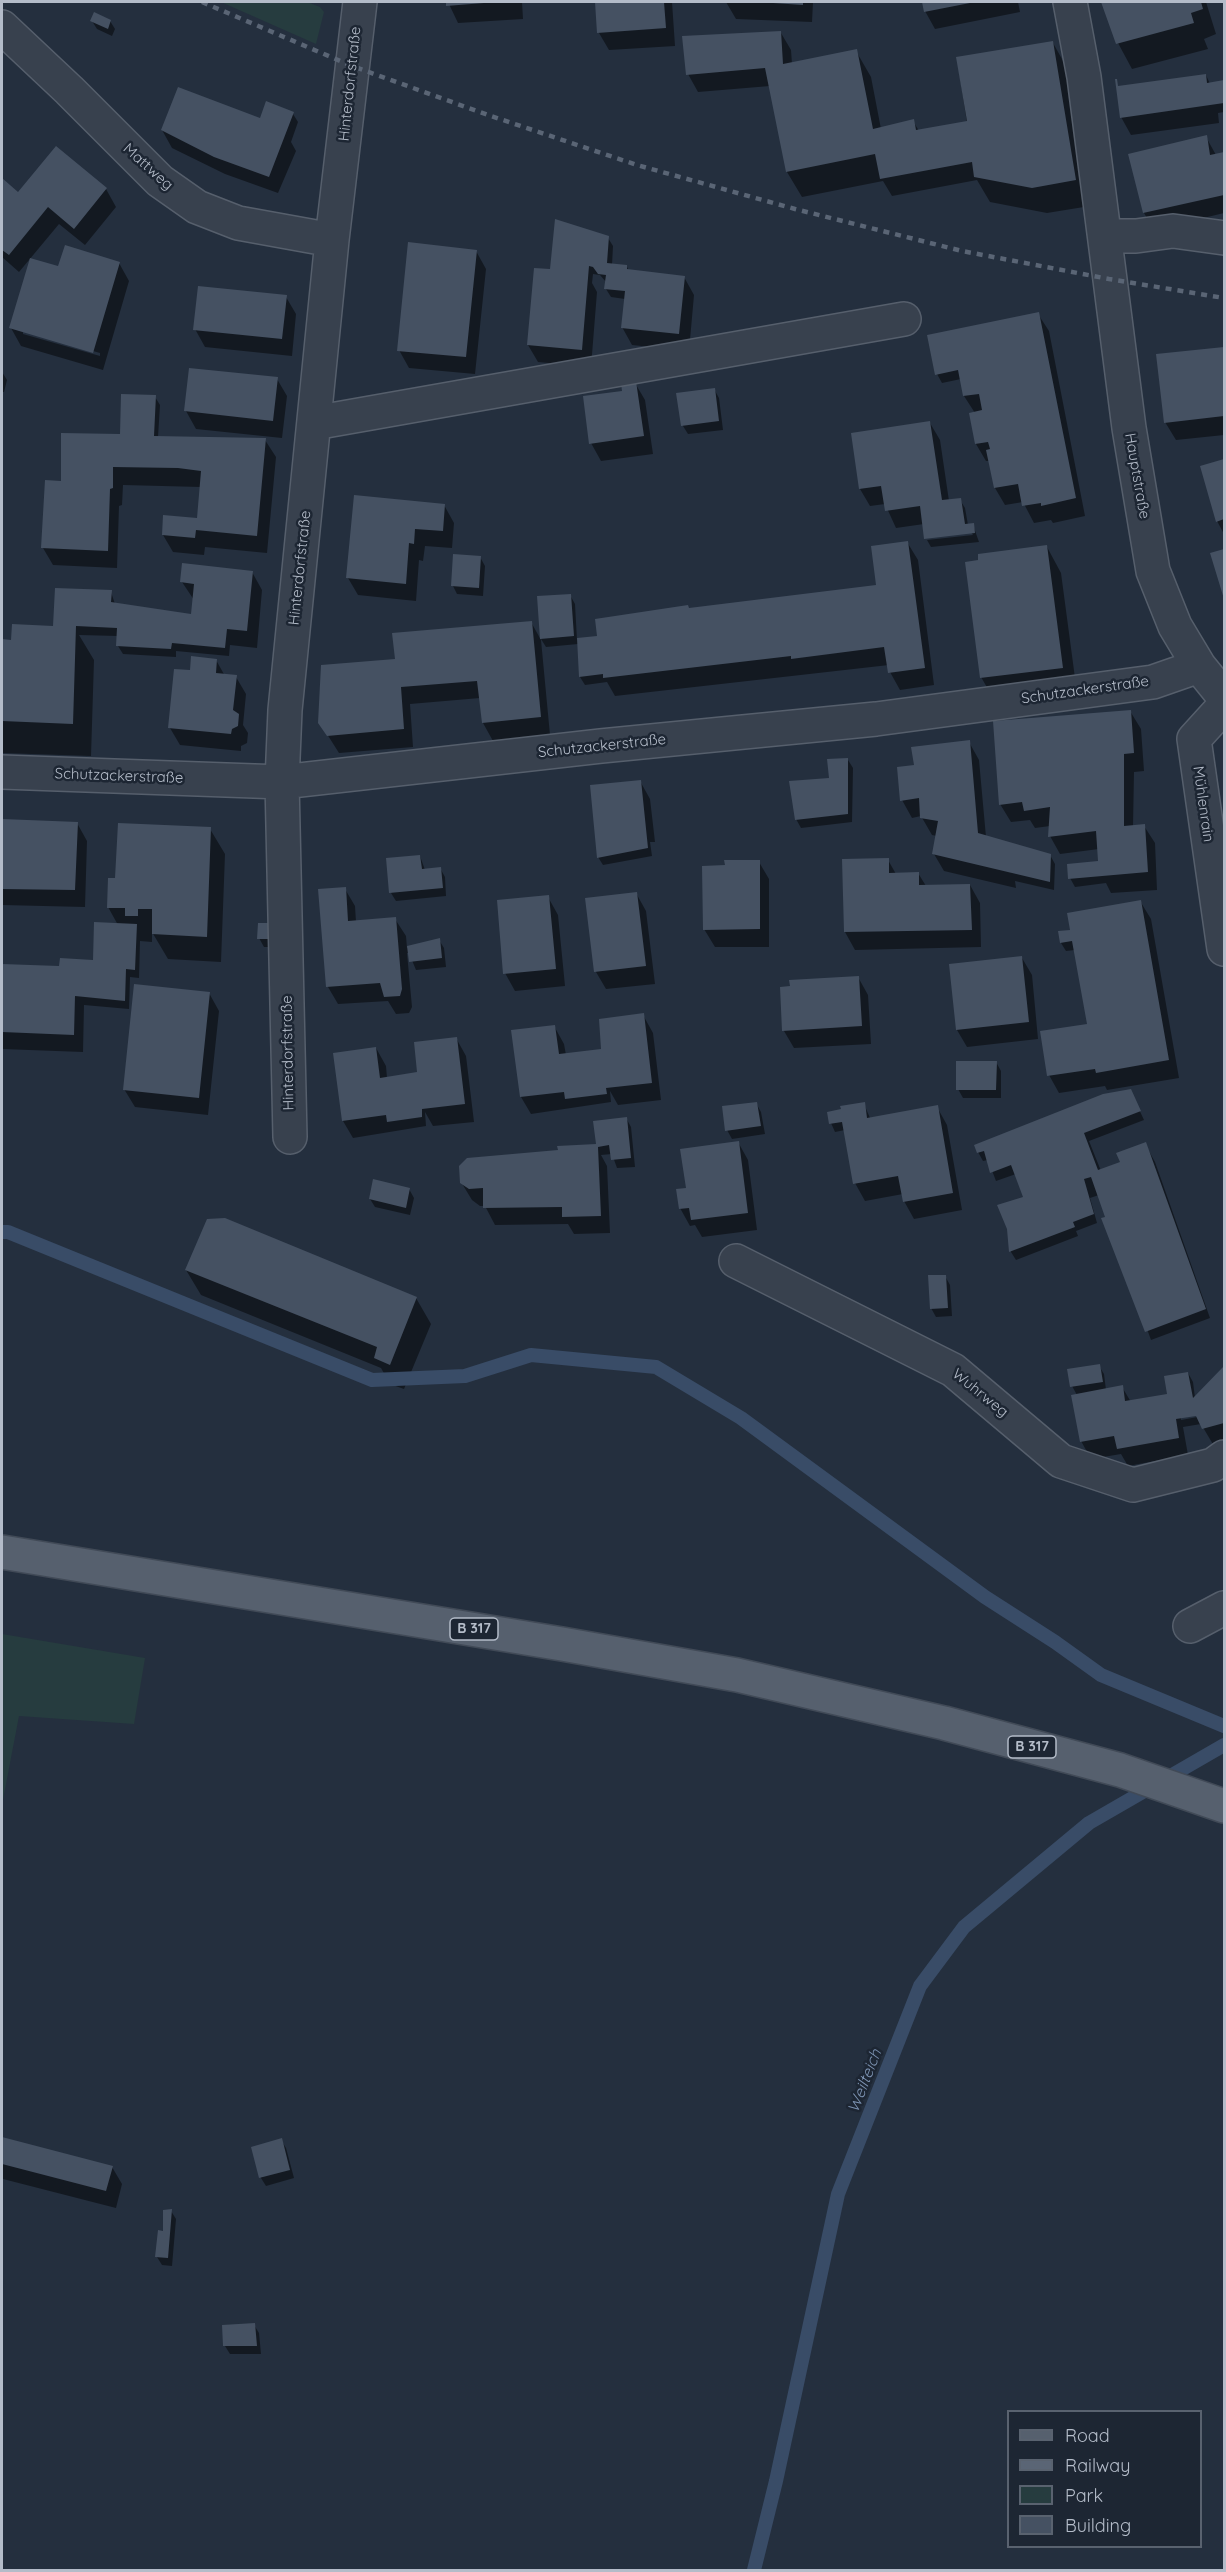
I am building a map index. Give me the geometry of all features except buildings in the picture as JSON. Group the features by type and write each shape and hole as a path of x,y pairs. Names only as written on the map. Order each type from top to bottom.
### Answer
{"main road":[{"name":"B 317","path":"2,1552 737,1675 944,1723 1120,1770 1224,1806"}],"street":[{"name":"Hinterdorfstraße","path":"290,1137 282,782 285,710 357,2"},
{"name":"Hauptstraße","path":"1070,2 1084,77 1129,428 1153,571 1175,626 1199,666 1224,697"},
{"name":"Mattweg","path":"2,27 160,181 197,207 238,224 332,240"},
{"path":"1105,236 1136,236 1173,231 1224,238"},
{"path":"314,423 904,319"},
{"name":"Schutzackerstraße","path":"2,772 282,782 601,746 876,719 1153,681 1199,666"},
{"name":"Mühlenrain","path":"1224,706 1194,739 1224,949"},
{"name":"Wuhrweg","path":"736,1261 953,1370 1061,1461 1133,1485 1213,1465 1224,1457"},
{"path":"1190,1626 1224,1608"}],"green space":[{"path":"221,2 307,2 320,7 324,12 316,44"},
{"path":"2,1634 145,1658 134,1724 19,1716 2,1805"}],"waterway":[{"path":"2,1232 8,1232 372,1380 465,1376 531,1355 656,1367 741,1418 985,1597 1101,1675 1224,1726"},
{"name":"Weilteich","path":"754,2570 776,2481 838,2194 920,1986 964,1927 1089,1823 1224,1745"}],"railway":[{"path":"202,2 352,66 637,165 795,209 962,251 1224,298"}]}
